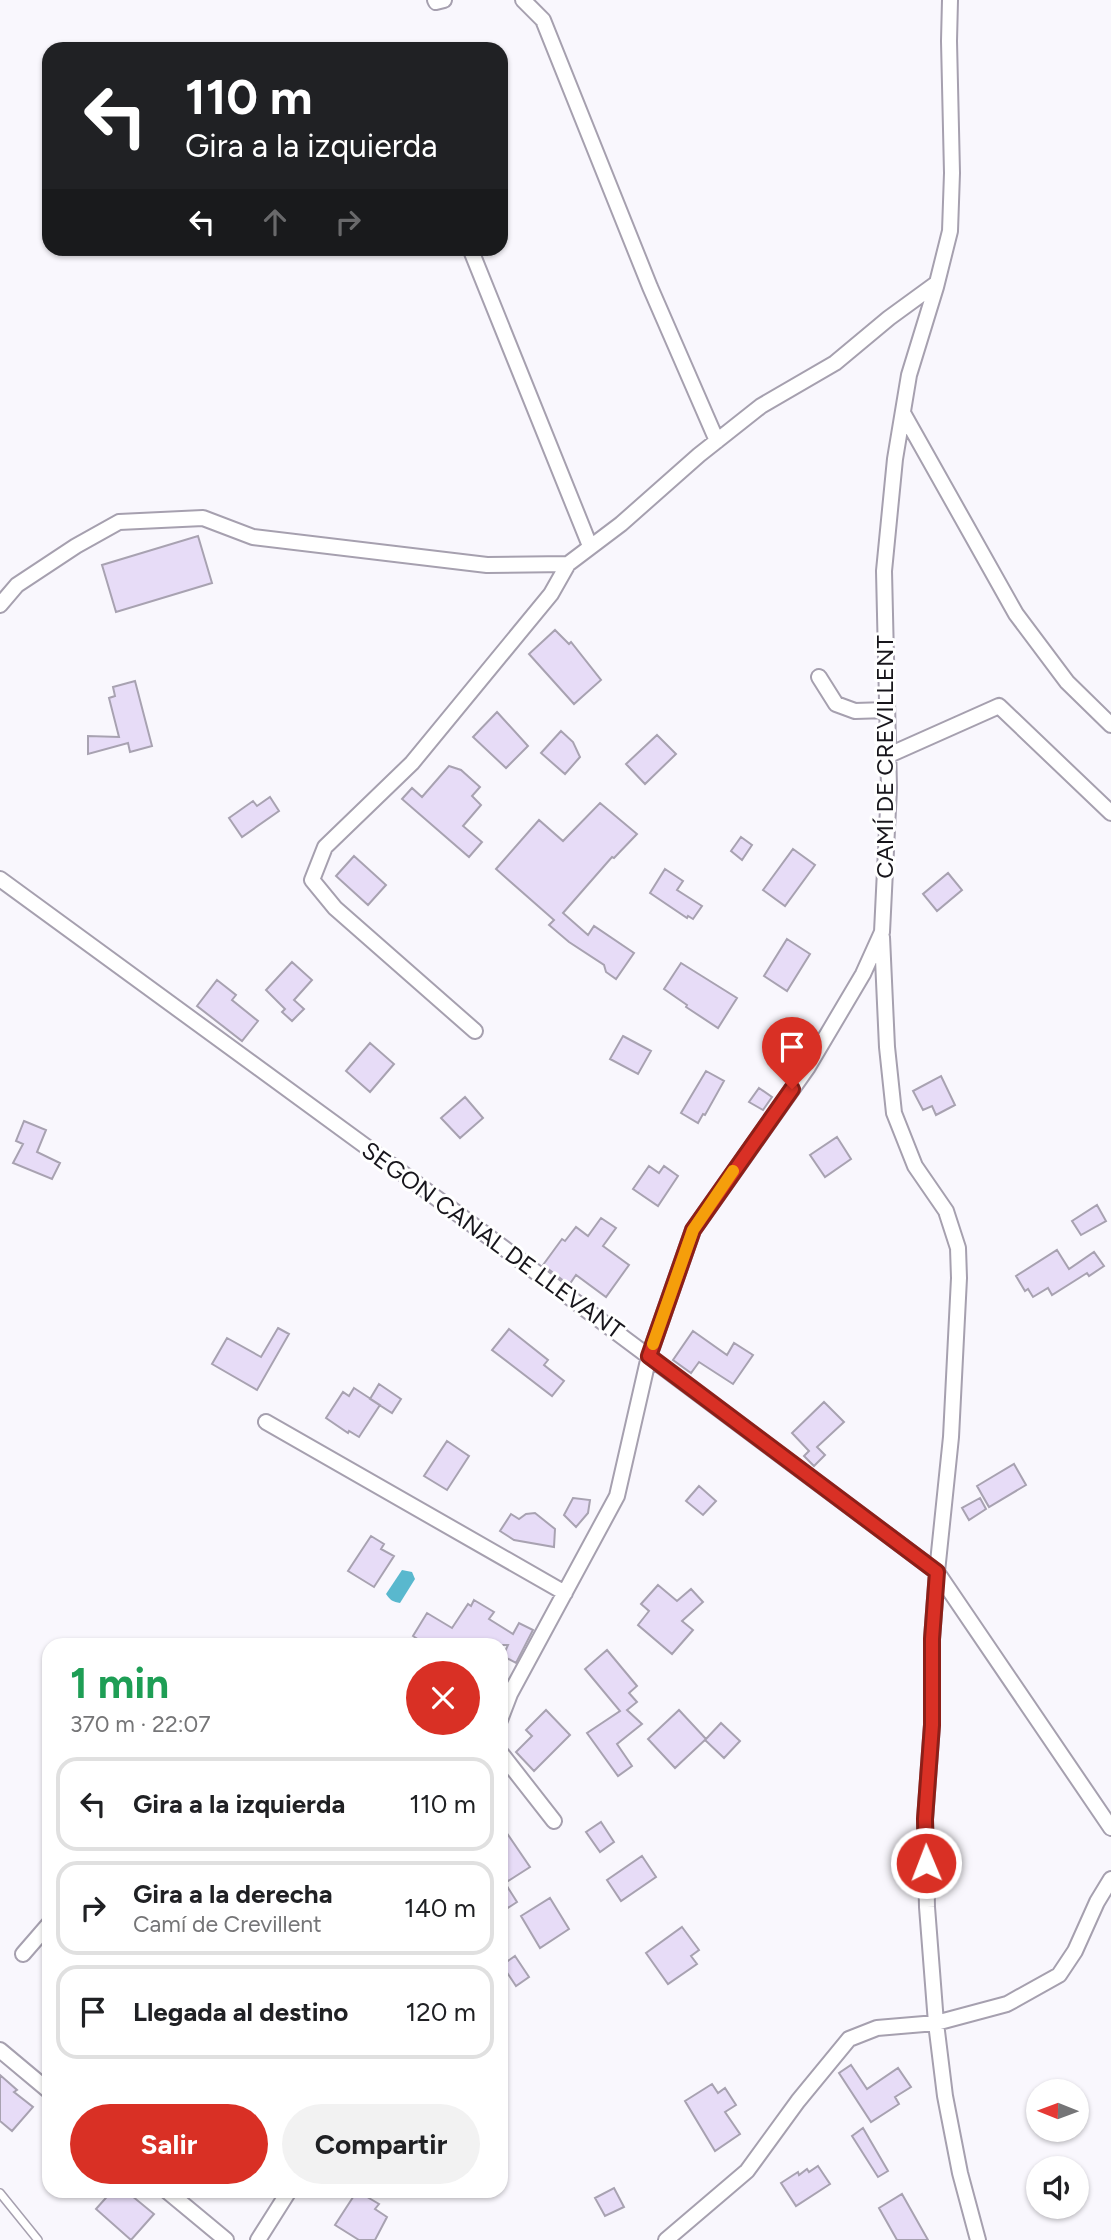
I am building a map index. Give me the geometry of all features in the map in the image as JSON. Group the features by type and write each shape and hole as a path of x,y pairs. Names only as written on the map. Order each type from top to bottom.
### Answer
{"street":[{"path":"435,0 444,0"},
{"path":"523,0 542,20 650,287 717,441"},
{"name":"CAMÍ DE CREVILLENT","path":"508,1699 617,1496 649,1356 693,1230 808,1067 863,974 882,932 889,788 884,571 895,459 909,375 950,231 950,0"},
{"path":"473,256 590,546"},
{"path":"475,1031 335,908 312,880 326,847 412,763 551,594 568,564 621,524 761,406 835,363 889,318 937,284"},
{"path":"903,413 1016,614 1067,682 1111,725"},
{"path":"0,605 17,586 76,546 119,522 203,518 253,537 486,565 568,564"},
{"path":"819,677 836,704 855,712 887,710"},
{"path":"888,755 999,706 1111,814"},
{"name":"SEGON CANAL DE LLEVANT","path":"0,879 649,1356 937,1572 1111,1828"},
{"path":"882,932 887,1047 894,1113 915,1166 946,1211 958,1248 959,1278 951,1437 932,1639 932,1725 925,1819 936,2023 945,2096 960,2173 978,2240"},
{"path":"266,1422 565,1593"},
{"path":"508,1762 554,1821"},
{"path":"666,2240 747,2171 798,2101 849,2039 877,2028 936,2023 1007,2004 1059,1975 1075,1951 1097,1902 1111,1880"},
{"path":"23,1954 42,1932"},
{"path":"0,2050 42,2085"},
{"path":"175,2198 226,2240"},
{"path":"258,2240 285,2198"}],"lane":[{"path":"0,2193 38,2240"}],"water":[{"path":"402,1570 412,1572 415,1579 400,1603 386,1594"}],"building":[{"path":"198,536 212,583 116,612 102,565"},
{"path":"555,630 569,644 571,642 601,680 574,704 529,654"},
{"path":"135,681 152,746 130,752 128,743 88,754 88,736 119,737 109,698 115,696 113,687"},
{"path":"497,712 528,746 506,768 473,737"},
{"path":"561,731 573,742 580,757 565,774 541,753"},
{"path":"657,735 676,754 645,784 626,764"},
{"path":"449,766 461,770 480,787 472,796 481,805 463,826 482,842 469,857 402,799 412,788 422,797"},
{"path":"270,797 279,811 242,837 229,818 253,801 257,806"},
{"path":"600,803 637,834 612,857 563,913 588,935 594,926 634,953 616,979 606,972 604,965 549,925 554,920 496,869 539,820 563,841"},
{"path":"741,837 752,845 742,860 731,851"},
{"path":"793,849 815,865 785,906 763,890"},
{"path":"354,856 386,885 368,905 336,876"},
{"path":"665,869 683,881 677,890 702,906 693,919 688,916 687,918 650,893"},
{"path":"948,873 962,890 937,911 923,894"},
{"path":"787,939 810,954 787,991 764,976"},
{"path":"292,962 312,980 294,1000 304,1009 292,1021 282,1012 285,1009 266,990"},
{"path":"681,963 737,998 718,1028 664,989"},
{"path":"217,980 236,995 232,1000 258,1021 242,1041 197,1006"},
{"path":"623,1036 651,1051 638,1074 610,1059"},
{"path":"370,1043 394,1064 370,1092 346,1071"},
{"path":"706,1071 724,1081 698,1123 681,1113"},
{"path":"941,1076 955,1105 936,1115 932,1106 923,1110 913,1091"},
{"path":"759,1088 772,1097 763,1110 749,1102"},
{"path":"465,1097 483,1118 460,1138 441,1118"},
{"path":"24,1121 46,1130 37,1152 60,1163 52,1179 13,1163 23,1144 16,1141"},
{"path":"837,1137 851,1159 825,1177 810,1155"},
{"path":"649,1166 659,1173 664,1166 678,1176 658,1206 633,1189"},
{"path":"1097,1205 1106,1221 1081,1235 1072,1221"},
{"path":"601,1218 616,1228 603,1246 629,1265 606,1297 576,1275 569,1285 543,1265 562,1239 565,1241 576,1227 588,1236"},
{"path":"1057,1250 1069,1269 1094,1252 1104,1266 1089,1276 1087,1273 1052,1295 1048,1288 1033,1297 1028,1289 1025,1291 1016,1276"},
{"path":"278,1328 289,1334 257,1390 212,1364 227,1338 261,1357"},
{"path":"509,1329 548,1360 544,1365 564,1381 552,1396 492,1350"},
{"path":"693,1331 727,1355 734,1343 753,1355 733,1384 699,1362 691,1373 673,1360"},
{"path":"379,1384 401,1399 392,1413 370,1399"},
{"path":"354,1388 380,1405 359,1437 326,1418 343,1392 349,1396"},
{"path":"824,1402 844,1422 817,1447 825,1455 814,1466 804,1456 809,1451 792,1433"},
{"path":"447,1441 469,1456 447,1490 424,1476"},
{"path":"1014,1464 1026,1485 989,1507 977,1486"},
{"path":"699,1486 716,1501 703,1515 686,1501"},
{"path":"573,1498 590,1500 588,1513 576,1527 564,1515"},
{"path":"980,1498 986,1509 969,1520 962,1508"},
{"path":"535,1513 555,1529 554,1547 514,1540 500,1531 511,1514 519,1519 526,1514"},
{"path":"371,1536 384,1544 381,1549 394,1556 374,1587 348,1571"},
{"path":"658,1585 677,1601 691,1589 703,1602 682,1621 693,1630 672,1654 638,1625 649,1611 641,1604"},
{"path":"474,1600 494,1612 489,1619 513,1634 519,1623 533,1630 516,1663 508,1659 508,1638 413,1636 427,1613 452,1628 468,1604 471,1606"},
{"path":"607,1650 637,1686 629,1693 637,1702 627,1710 642,1724 617,1744 632,1766 618,1776 587,1733 620,1711 585,1669"},
{"path":"546,1710 570,1735 534,1771 516,1752 532,1736 526,1730"},
{"path":"679,1710 706,1739 675,1768 648,1739"},
{"path":"721,1723 740,1741 724,1758 705,1740"},
{"path":"601,1822 614,1842 600,1852 586,1832"},
{"path":"508,1835 530,1867 508,1881"},
{"path":"642,1856 656,1877 621,1901 607,1880"},
{"path":"508,1888 517,1902 508,1908"},
{"path":"550,1898 569,1929 540,1948 521,1916"},
{"path":"682,1927 699,1950 691,1956 697,1964 668,1984 646,1953"},
{"path":"515,1956 529,1977 516,1986 508,1974 508,1961"},
{"path":"851,2065 867,2089 898,2068 911,2087 895,2097 899,2104 871,2122 839,2073"},
{"path":"0,2075 17,2090 14,2092 33,2107 12,2131 0,2121"},
{"path":"712,2084 718,2093 725,2088 736,2105 725,2112 740,2134 715,2151 685,2101"},
{"path":"863,2128 888,2171 878,2177 852,2136"},
{"path":"818,2166 830,2184 796,2206 781,2183 798,2172 799,2175 807,2169 809,2172"},
{"path":"614,2188 624,2207 605,2216 595,2198"},
{"path":"902,2194 928,2240 897,2240 879,2208"},
{"path":"106,2198 135,2198 154,2214 131,2240 96,2209"},
{"path":"352,2198 369,2198 379,2204 375,2209 387,2217 375,2240 359,2240 335,2225"}],"slow traffic":[{"path":"653,1344 693,1230 733,1171"}],"route":[{"path":"792,1089 693,1230 649,1356 937,1572 932,1639 932,1725 925,1819 926,1863"}]}
